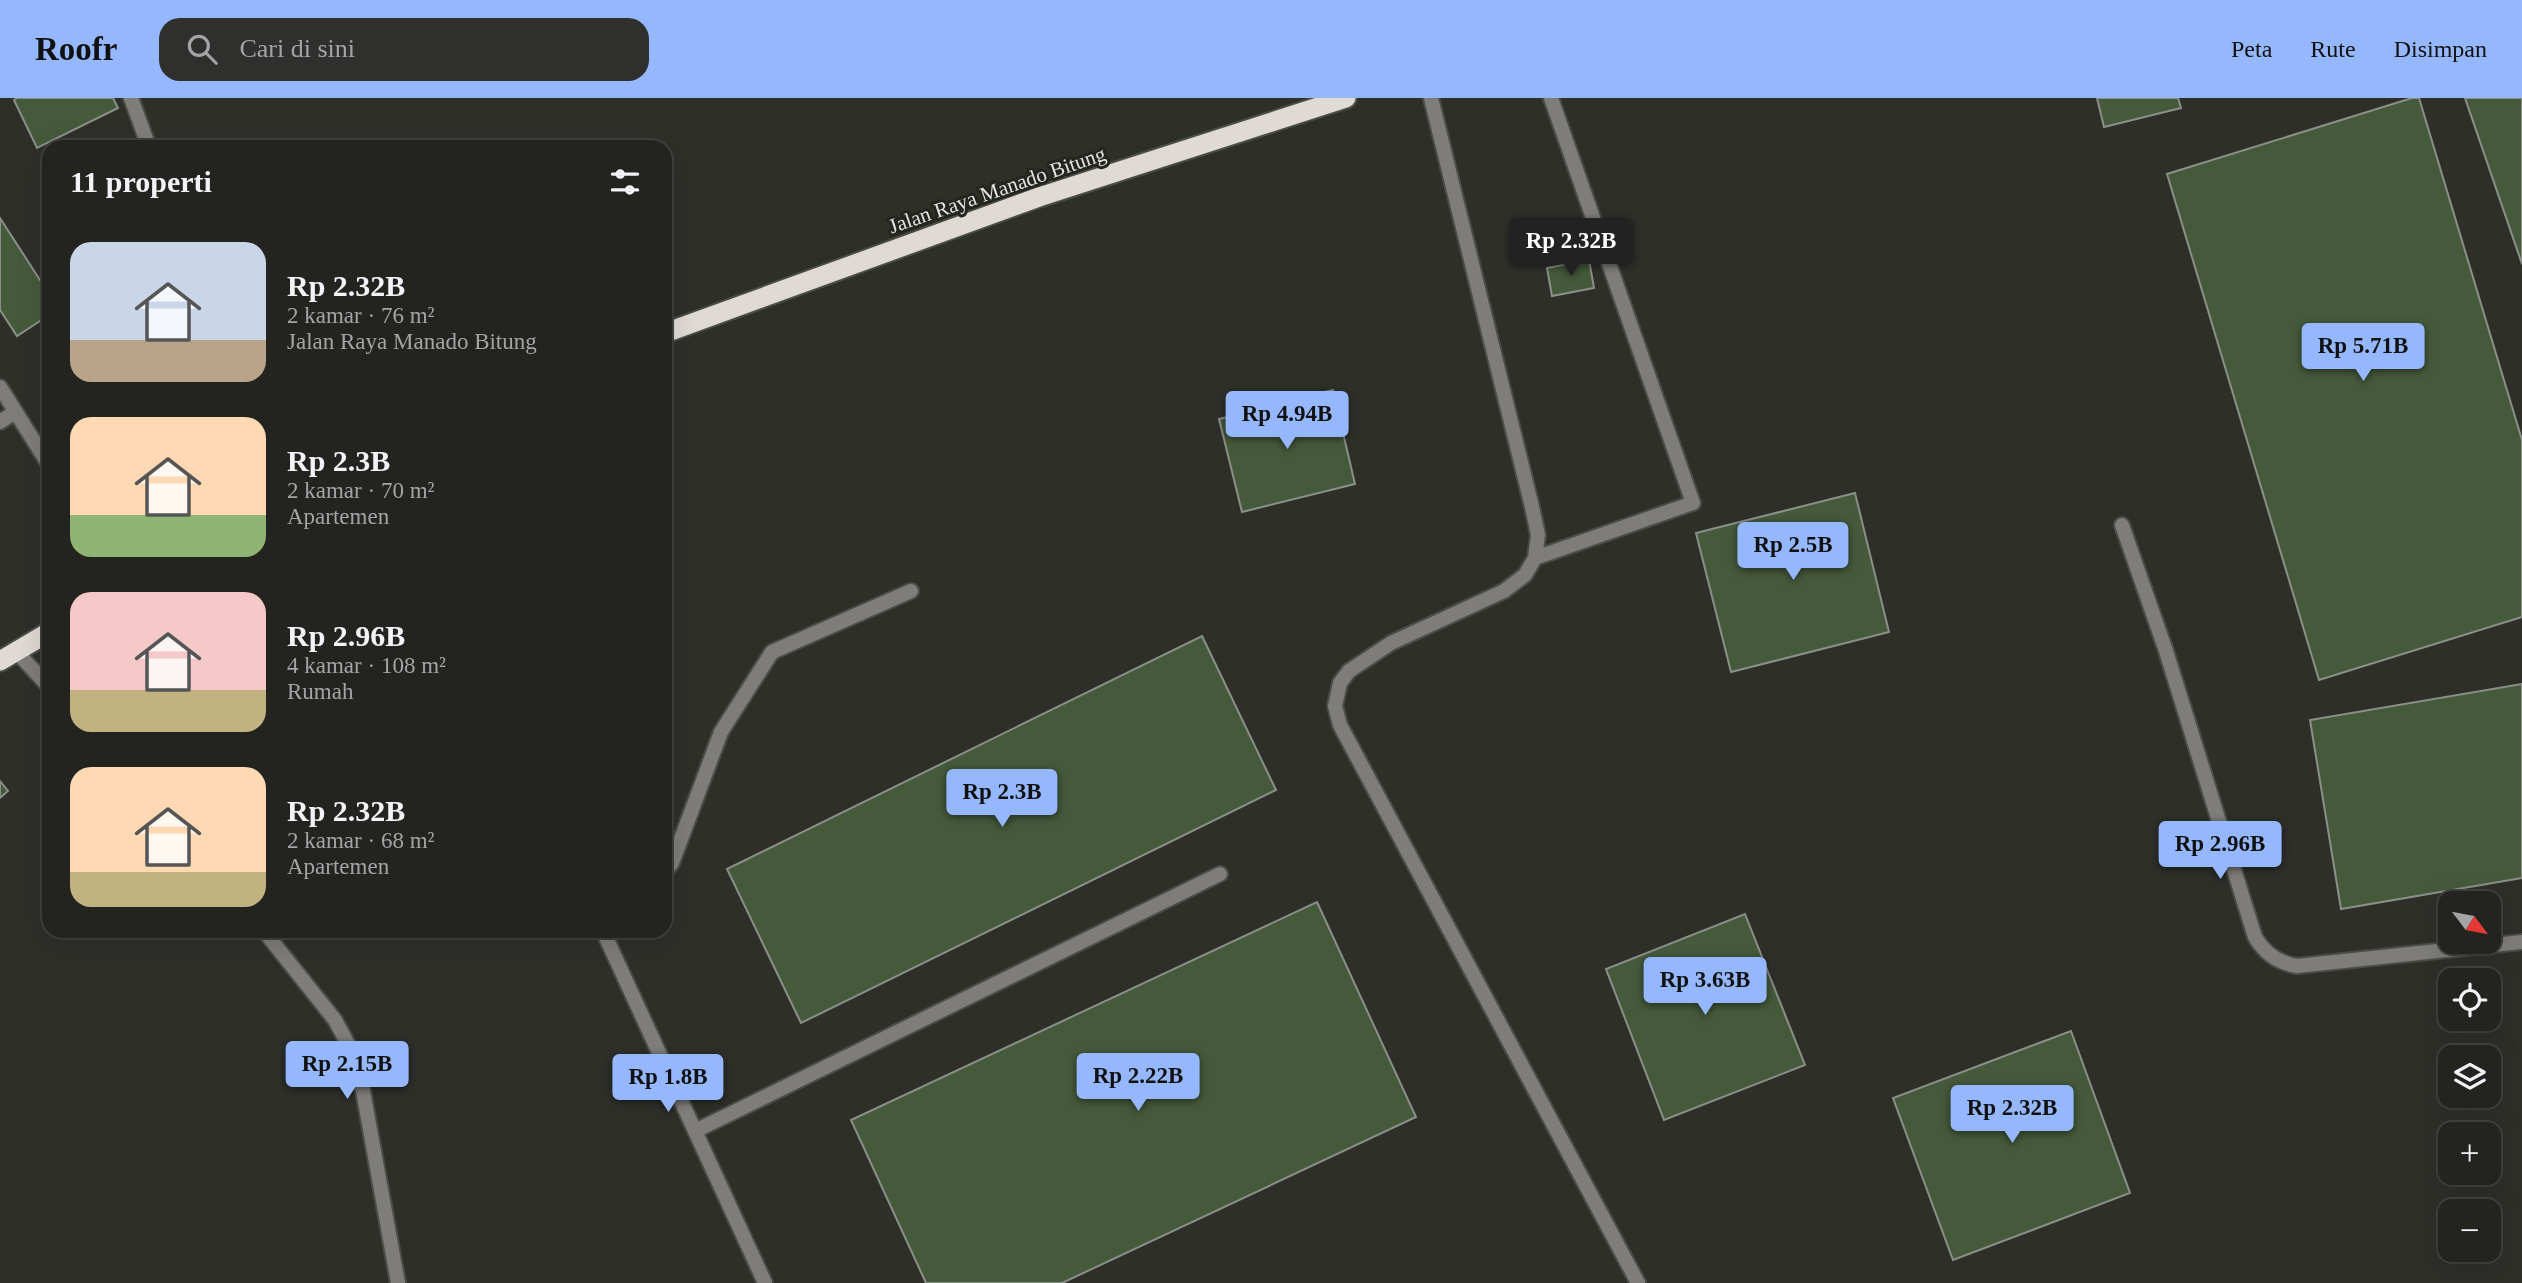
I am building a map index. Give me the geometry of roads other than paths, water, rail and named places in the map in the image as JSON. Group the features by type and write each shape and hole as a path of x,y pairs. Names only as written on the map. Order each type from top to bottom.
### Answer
{"highway":[{"name":"Jalan Raya Manado Bitung","path":"672,329 1039,197 1346,98"},
{"path":"8,656 42,636"}],"street":[{"path":"131,98 146,140"},
{"path":"1430,98 1529,494 1538,536 1535,558 1525,575 1504,592 1391,643 1349,671 1340,683 1335,706 1340,725 1638,1283"},
{"path":"1535,558 1693,503 1550,98"},
{"path":"0,387 42,454"},
{"path":"0,422 15,412"},
{"path":"2122,525 2166,652 2255,937 2267,953 2275,959 2297,966 2522,942"},
{"path":"672,863 721,733 772,652 911,590"},
{"path":"8,656 42,682"},
{"path":"695,1131 1220,874"},
{"path":"270,938 335,1020 349,1046 363,1091 398,1283"},
{"path":"608,938 765,1283"}]}
